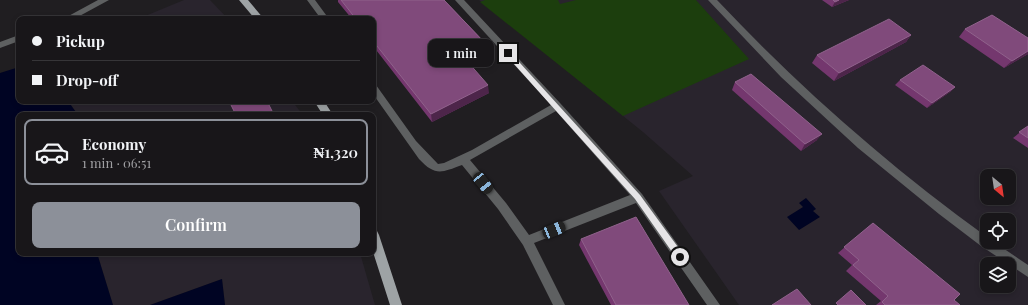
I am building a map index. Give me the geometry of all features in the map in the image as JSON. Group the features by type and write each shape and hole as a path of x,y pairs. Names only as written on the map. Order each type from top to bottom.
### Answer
{"main road":[{"path":"243,0 257,16"},
{"path":"376,244 396,305"}],"street":[{"path":"73,16 106,0"},
{"path":"311,0 322,16"},
{"path":"459,0 557,106 638,197 714,305"},
{"path":"712,0 753,45 854,139 980,239 1028,272"},
{"path":"0,45 16,39"},
{"path":"376,91 429,163 436,168 441,169 464,160 557,106"},
{"path":"464,160 502,206 527,241 560,305"},
{"path":"527,241 638,197"}],"shaded area":[{"path":"184,0 210,0 225,16 145,16"},
{"path":"479,0 1028,0 1028,305 739,305 659,191 693,176 643,132"},
{"path":"70,104 294,104 301,112 76,112"},
{"path":"98,256 361,256 375,305 225,305 222,279 150,305 113,305"}],"green space":[{"path":"485,0 558,0 560,4 576,0 696,0 749,59 623,116 480,2"}],"water":[{"path":"16,68 16,104 70,104 76,112 16,112 16,256 98,256 113,305 0,305 0,73"},
{"path":"806,198 816,209 813,211 820,217 799,230 787,217 803,207 799,203"},
{"path":"222,279 225,305 150,305"}],"building":[{"path":"341,0 444,0 485,43 461,54 488,85 431,114 376,45 376,16 354,16"},
{"path":"992,15 1028,38 1028,51 1012,61 965,29"},
{"path":"889,19 911,35 839,73 817,55"},
{"path":"923,65 955,87 932,103 900,80"},
{"path":"751,74 822,134 805,144 735,82"},
{"path":"230,104 268,104 272,112 234,112"},
{"path":"1028,126 1028,138 1019,132"},
{"path":"636,217 689,305 616,305 581,239"},
{"path":"873,223 960,294 954,300 960,305 885,305 882,302 888,296 853,265 859,260 844,247"},
{"path":"797,289 811,305 772,305"},
{"path":"851,290 866,305 838,305 836,303"}],"route":[{"path":"508,53 638,197 680,257"}]}
